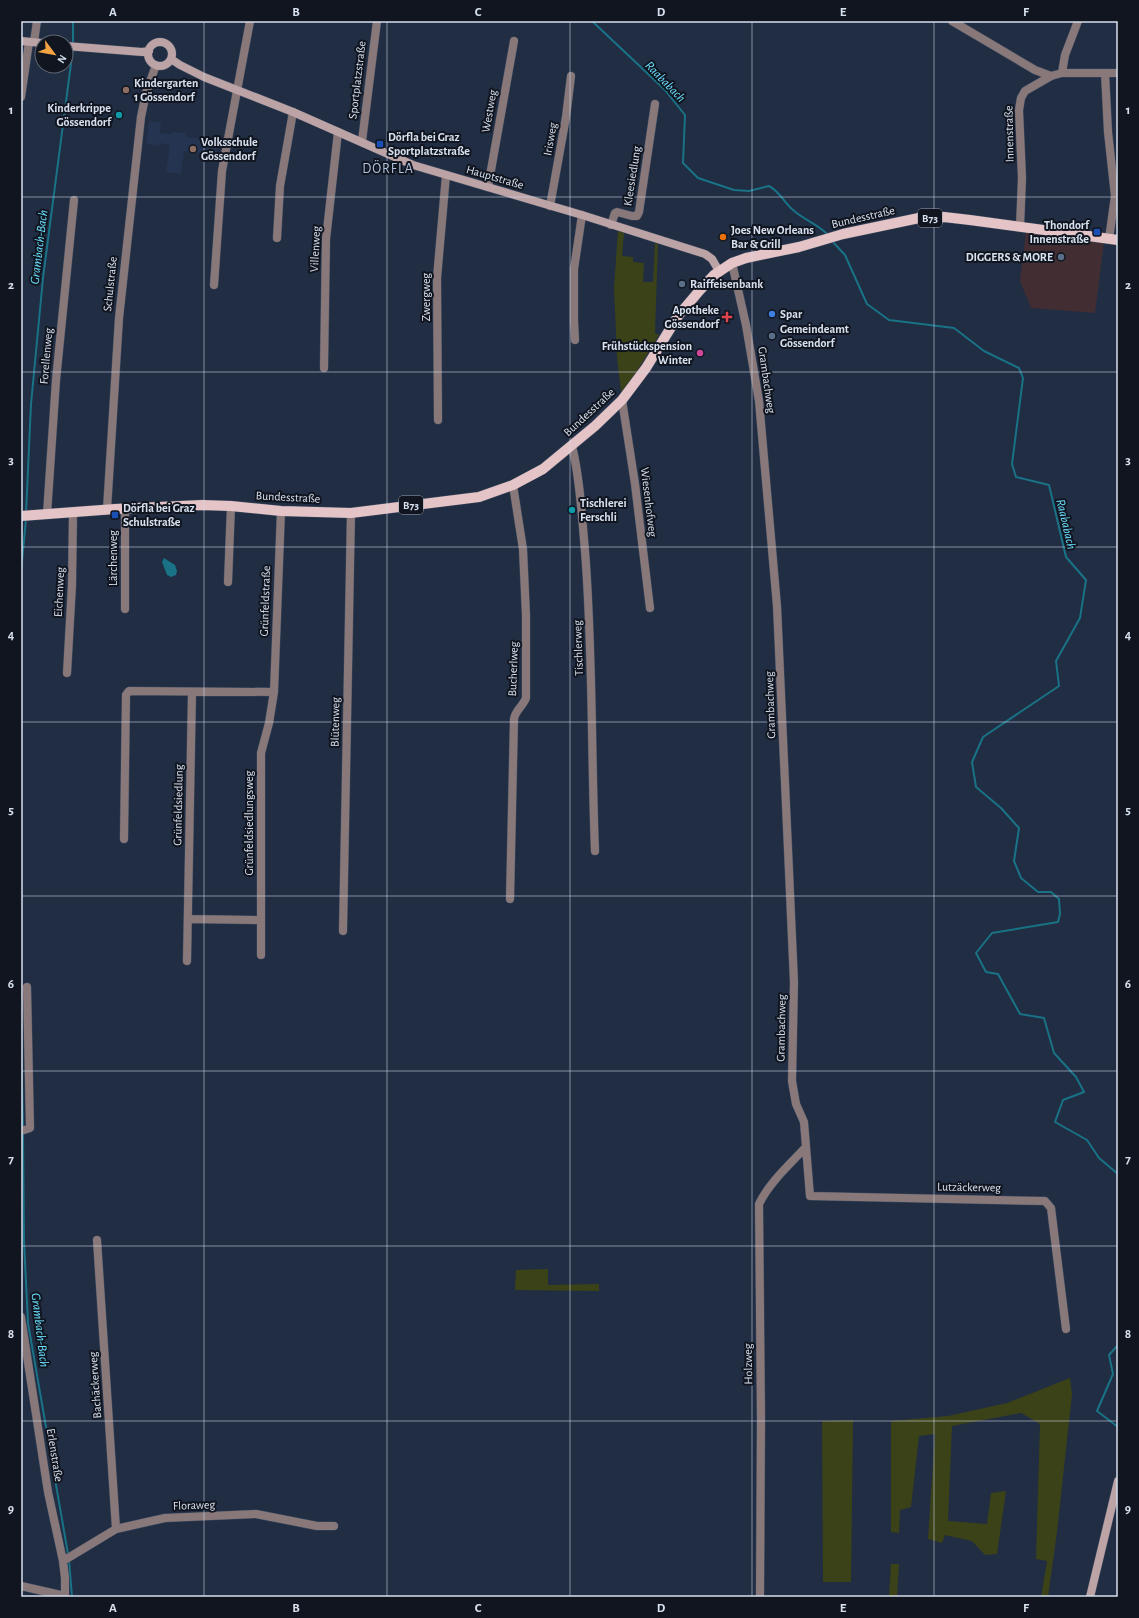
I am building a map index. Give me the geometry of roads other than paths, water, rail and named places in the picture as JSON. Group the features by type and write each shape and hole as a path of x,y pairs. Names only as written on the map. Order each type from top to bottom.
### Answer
{"main road":[{"path":"74,47 142,52 149,51 154,45 164,44 171,49 171,59 164,66 156,65 150,60 149,51"},
{"name":"Hauptstraße","path":"171,59 204,77 362,141 413,165 582,215 705,254 712,259 719,271"},
{"name":"Bundesstraße","path":"21,516 107,509 202,504 281,511 351,513 479,497 513,486 543,469 572,446 622,400 646,368 678,316 700,290 719,271 732,263 799,247 840,235 919,218 944,217 1114,240"},
{"path":"1090,1597 1118,1481"}],"street":[{"path":"21,97 37,21"},
{"path":"214,285 222,171 250,21"},
{"name":"Sportplatzstraße","path":"362,141 377,21"},
{"path":"952,21 1035,70 1050,76"},
{"path":"1062,73 1065,55 1078,21"},
{"name":"Westweg","path":"488,187 514,41"},
{"name":"Schulstraße","path":"107,509 119,311 141,117 146,93 156,65"},
{"path":"1032,87 1036,83 1035,70"},
{"name":"Innenstraße","path":"1020,227 1022,178 1019,110 1021,98 1025,91 1050,76 1062,73 1118,73"},
{"path":"1105,73 1108,132 1115,196 1114,240"},
{"name":"Irisweg","path":"550,206 566,117 571,76"},
{"name":"Kleesiedlung","path":"611,224 615,213 617,212 632,216 637,216 639,212 655,104"},
{"path":"277,238 280,186 293,112"},
{"name":"Villenweg","path":"324,368 326,239 338,132"},
{"name":"Zwergweg","path":"438,420 437,278 446,175"},
{"name":"Forellenweg","path":"47,514 57,365 74,200"},
{"path":"575,340 574,269 582,215"},
{"name":"Grambachweg","path":"732,263 746,325 759,401 777,606 794,975 792,1080 796,1104 804,1122 806,1148"},
{"name":"Wiesenhofweg","path":"622,400 635,484 650,608"},
{"name":"Tischlerweg","path":"572,446 582,516 588,582 595,851"},
{"name":"Bucherlweg","path":"510,899 514,719 515,714 524,704 526,698 526,616 523,549 513,486"},
{"path":"228,582 231,506"},
{"name":"Lärchenweg","path":"125,508 125,609"},
{"name":"Grünfeldstraße","path":"274,692 281,511"},
{"name":"Eichenweg","path":"67,673 72,585 73,512"},
{"name":"Blütenweg","path":"343,931 351,513"},
{"path":"124,839 126,695 129,691 274,692"},
{"name":"Grünfeldsiedlung","path":"187,961 189,919 192,692"},
{"name":"Grünfeldsiedlungsweg","path":"261,955 261,753 270,722 274,692"},
{"path":"189,919 260,920"},
{"path":"23,1131 30,1128 28,987"},
{"name":"Lutzäckerweg","path":"806,1148 810,1196 1045,1201 1051,1208 1066,1329"},
{"name":"Holzweg","path":"760,1597 761,1419 758,1204 763,1195 790,1163 806,1148"},
{"name":"Bachäckerweg","path":"97,1240 116,1529"},
{"name":"Erlenstraße","path":"21,1317 48,1492 67,1558 65,1597"},
{"name":"Floraweg","path":"67,1558 116,1529 165,1518 256,1514 316,1526 334,1526"},
{"path":"21,1586 65,1597"}],"waterway":[{"name":"Grambach-Bach","path":"73,21 73,34"},
{"name":"Raababach","path":"592,21 665,90 685,115 683,163 698,178 734,190 749,191 769,186 776,191 793,210 827,234"},
{"name":"Grambach-Bach","path":"26,513 31,404 43,278 70,74"},
{"name":"Raababach","path":"832,241 845,255 867,304 889,320 954,328 984,351 1019,368 1023,378 1012,464 1016,477 1049,485 1066,557 1086,580 1080,618 1056,661 1059,686 983,737 972,762 976,787 1001,808 1019,828 1014,861 1021,878 1038,892 1051,892 1059,899 1060,914 1058,922 992,933 976,953 986,972 998,974 1020,1014 1044,1018 1054,1053 1076,1077 1084,1092 1063,1100 1055,1122 1087,1140 1099,1158 1118,1174"},
{"name":"Grambach-Bach","path":"21,572 26,519"},
{"name":"Grambach-Bach","path":"21,1039 23,1128"},
{"name":"Grambach-Bach","path":"23,1132 24,1241 28,1323 68,1554"},
{"name":"Raababach","path":"1118,1345 1109,1355 1113,1374 1097,1411 1118,1427"},
{"name":"Grambach-Bach","path":"69,1560 72,1597"}],"place":[{"name":"Kindergarten 1 Gössendorf","path":"126,90"},
{"name":"Kinderkrippe Gössendorf","path":"119,115"},
{"name":"Dörfla bei Graz Sportplatzstraße","path":"380,144"},
{"name":"Volksschule Gössendorf","path":"193,149"},
{"name":"Thondorf Innenstraße","path":"1097,232"},
{"name":"Joes New Orleans Bar & Grill","path":"723,237"},
{"name":"DIGGERS & MORE","path":"1061,257"},
{"name":"Raiffeisenbank","path":"682,284"},
{"name":"Spar","path":"772,314"},
{"name":"Apotheke Gössendorf","path":"727,317"},
{"name":"Gemeindeamt Gössendorf","path":"772,336"},
{"name":"Frühstückspension Winter","path":"700,353"},
{"name":"Tischlerei Ferschli","path":"572,510"},
{"name":"Dörfla bei Graz Schulstraße","path":"115,515"}],"district":[{"name":"DÖRFLA","path":"388,168"}]}
